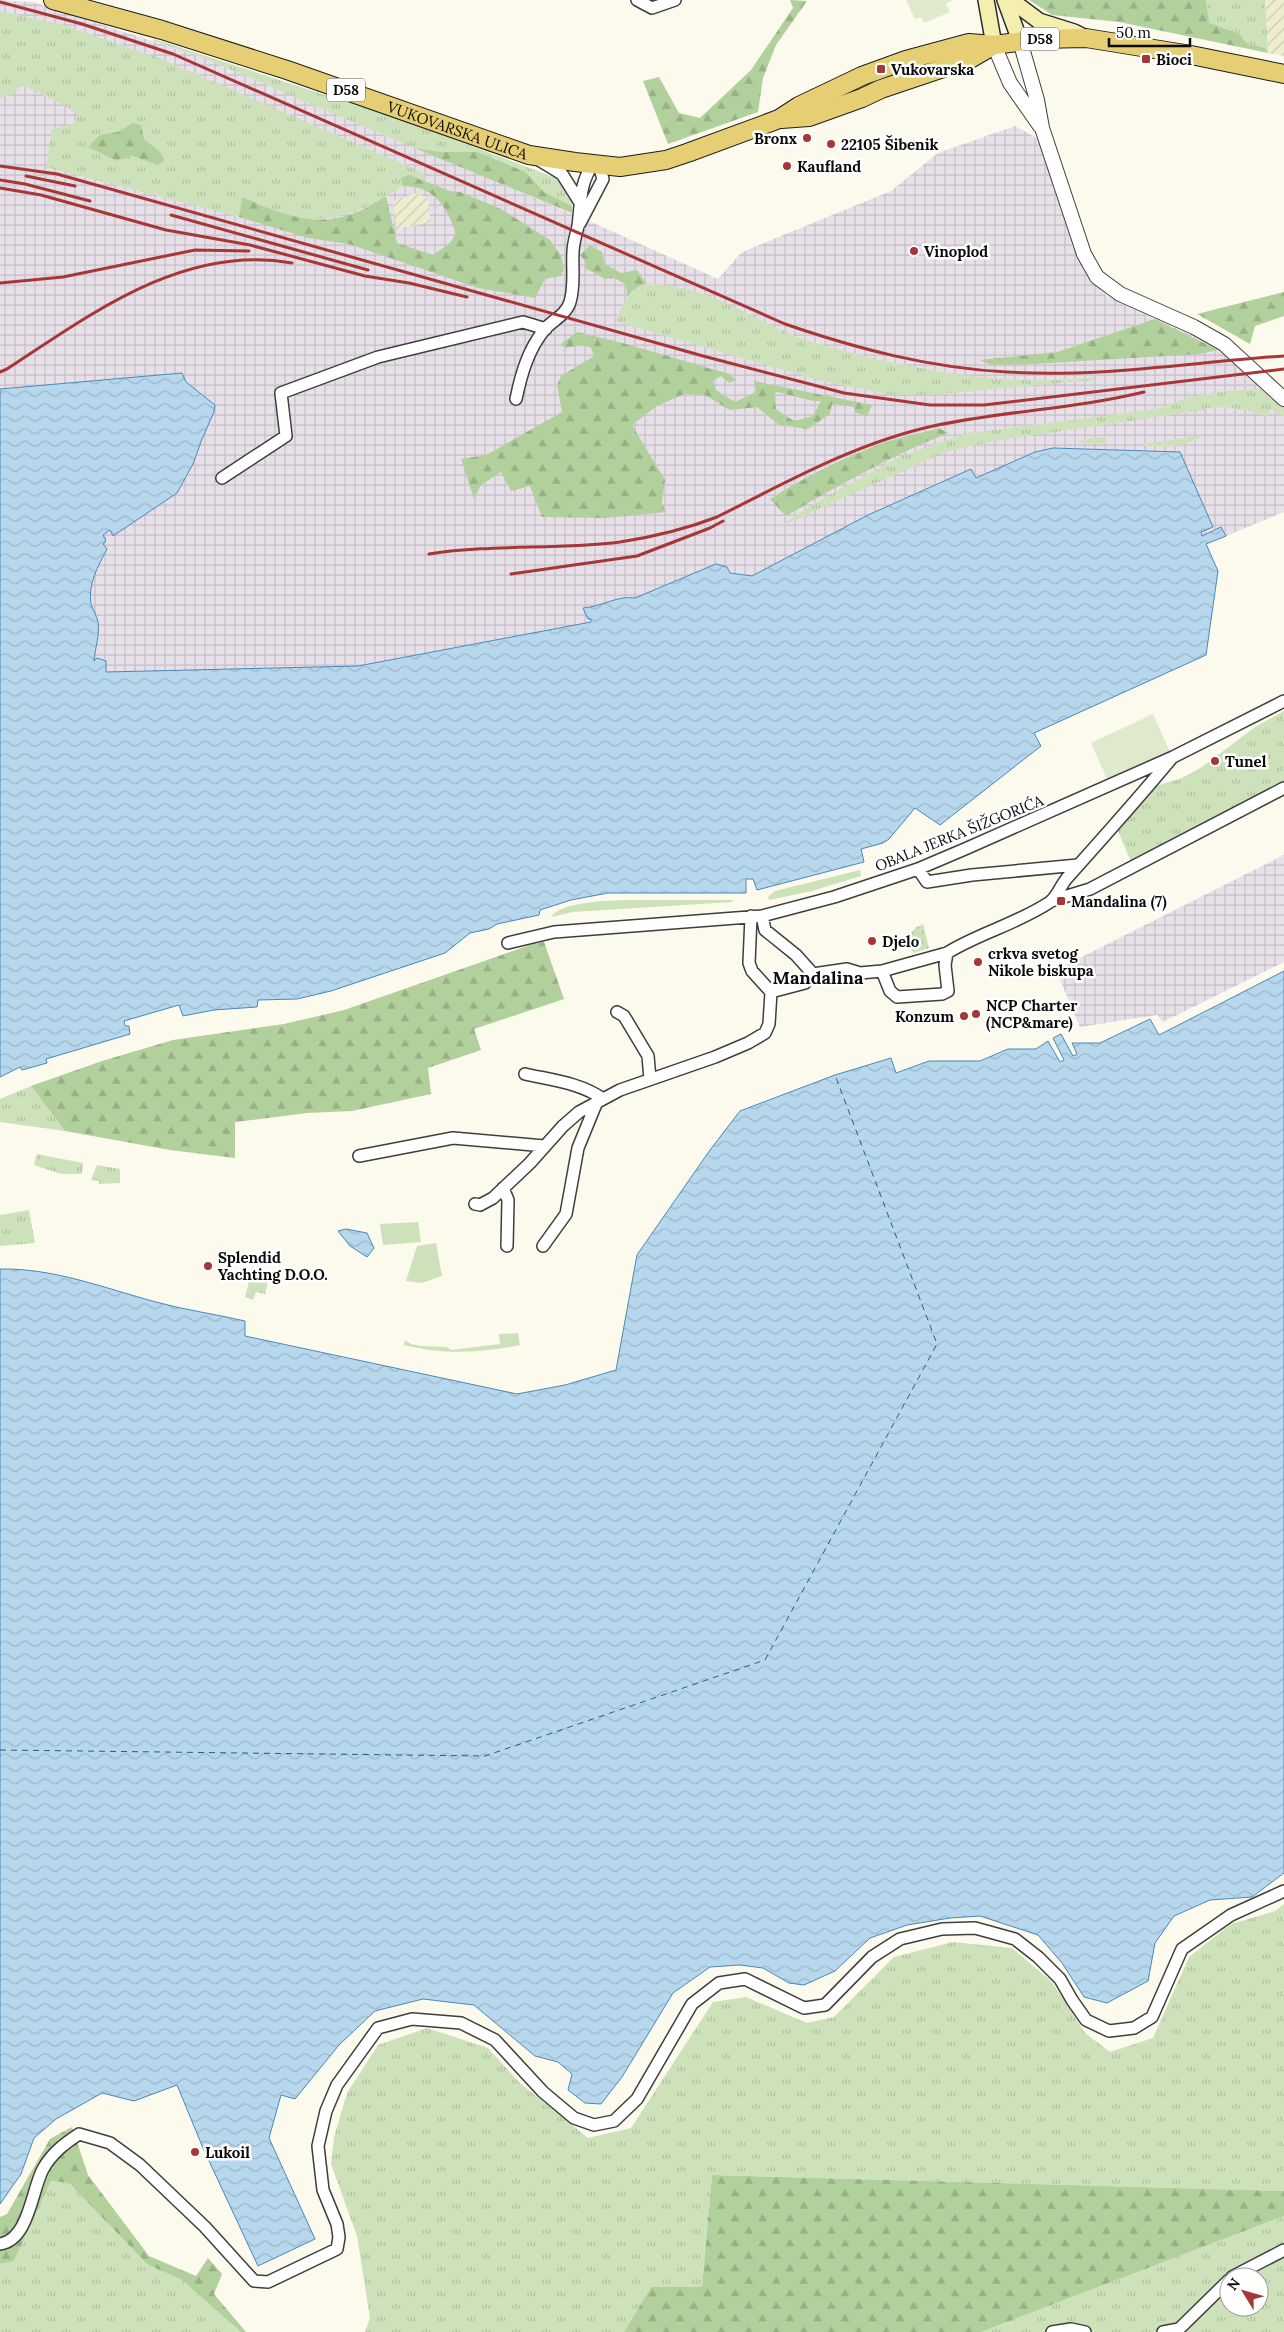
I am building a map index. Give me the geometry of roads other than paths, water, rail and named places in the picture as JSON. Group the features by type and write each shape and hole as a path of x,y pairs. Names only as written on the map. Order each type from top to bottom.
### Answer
{"main road":[{"name":"VUKOVARSKA ULICA","path":"53,0 162,30 287,70 529,154 620,167 666,160 779,119 799,106 830,91 906,60 970,43 994,45"},
{"path":"986,0 994,45"},
{"path":"1005,0 1020,41"},
{"path":"1011,0 1039,22 1074,32 1086,38"},
{"name":"D58","path":"994,45 1020,41 1086,38 1191,55 1284,74"}],"street":[{"path":"637,0 652,8 675,0"},
{"path":"1020,41 1037,100 1042,128 1084,254 1097,277 1120,294 1194,327 1224,344 1284,399"},
{"path":"994,45 1010,83 1042,128"},
{"path":"529,154 562,174 579,201"},
{"path":"516,399 521,375 532,349 546,328 556,322 569,304 574,288 573,250 578,226 579,201 583,182 596,164 603,179 578,226"},
{"path":"222,478 286,436 281,393 378,357 523,322 546,328"},
{"name":"OBALA JERKA ŠIŽGORIĆA","path":"508,943 554,932 757,916 834,897 918,869 1173,757 1284,701"},
{"path":"1052,902 1064,880 1133,805 1173,757"},
{"path":"771,992 805,983 813,974 847,969 860,973 882,971 947,953 968,940 1018,921 1052,902 1090,889 1284,788"},
{"path":"918,869 926,882 972,875 1078,865"},
{"path":"757,916 765,930 796,955 813,974"},
{"path":"474,1204 480,1205 493,1198 579,1112 620,1090 680,1071 715,1057 748,1043 764,1032 769,1024 771,992 752,971 749,963 757,916"},
{"path":"882,971 890,991 897,996 904,998 942,994 948,991 945,965 947,953"},
{"path":"616,1012 624,1016 648,1056 650,1079"},
{"path":"525,1074 585,1089 599,1102"},
{"path":"543,1246 566,1214 578,1148 599,1102"},
{"path":"359,1156 453,1138 544,1146"},
{"path":"504,1188 508,1200 507,1246"},
{"path":"0,2244 5,2243 20,2231 33,2202 42,2170 58,2149 79,2134 110,2143 140,2166 205,2227 254,2282 268,2282 337,2249 339,2238 337,2224 323,2190 318,2146 326,2111 337,2085 378,2028 412,2019 460,2023 495,2040 543,2092 574,2118 594,2125 614,2121 637,2099 692,2004 719,1983 745,1979 804,2008 825,2005 872,1957 900,1939 942,1929 975,1928 1015,1939 1038,1957 1060,1979 1086,2020 1109,2031 1134,2028 1152,2017 1182,1949 1230,1915 1284,1891"},
{"path":"1251,2267 1284,2250"},
{"path":"1163,2332 1179,2329 1219,2289"},
{"path":"1052,2332 1071,2329 1085,2332"}],"water":[{"path":"182,373 186,382 215,405 214,412 193,464 177,493 113,536 110,530 103,535 106,541 103,544 107,549 94,575 90,597 98,622 94,661 97,658 106,661 106,672 358,666 591,622 583,608 622,598 635,598 716,564 727,567 730,573 752,576 868,515 971,469 976,478 1035,452 1053,448 1180,452 1213,527 1201,532 1202,536 1221,527 1226,536 1206,544 1218,571 1206,655 1034,733 1041,746 940,825 915,808 889,839 883,843 861,849 864,862 757,890 753,879 746,879 746,893 608,893 571,900 540,910 539,915 497,924 489,929 470,933 445,953 331,991 297,999 258,1000 257,1007 214,1010 183,1016 179,1005 124,1021 125,1026 129,1026 130,1034 46,1059 47,1063 22,1070 20,1067 0,1077 0,389"},
{"path":"1284,971 1284,1873 1252,1897 1210,1900 1174,1916 1155,1943 1148,1981 1107,2003 1084,1997 1062,1963 1038,1935 980,1916 950,1918 907,1925 870,1938 835,1971 804,1985 789,1983 763,1968 740,1965 710,1967 673,1993 622,2077 601,2104 585,2103 568,2090 572,2074 558,2062 535,2056 474,2005 423,1999 375,2011 339,2045 295,2099 281,2095 269,2138 315,2239 258,2266 203,2148 177,2085 134,2101 102,2093 56,2119 34,2138 21,2174 0,2204 0,1269 59,1275 167,1305 245,1321 245,1336 517,1394 565,1385 616,1370 637,1255 710,1150 740,1111 835,1075 891,1058 896,1073 929,1061 980,1061 1008,1049 1036,1049 1048,1041 1060,1062 1064,1060 1053,1038 1061,1034 1073,1056 1077,1054 1072,1043 1100,1043 1150,1019 1159,1035"},
{"path":"346,1229 367,1233 374,1248 367,1257 350,1246 338,1231"}],"railway":[{"path":"0,2 82,24 173,54 785,324 867,349 922,362 978,370 1042,373 1111,371 1284,356"},
{"path":"0,166 57,174 703,356 844,393 930,405 984,405 1284,369"},
{"path":"26,176 75,186"},
{"path":"0,180 25,184 90,201"},
{"path":"0,188 41,195 166,230 250,245 365,276 409,283 467,297"},
{"path":"171,215 368,270"},
{"path":"0,283 63,277 195,250 249,251"},
{"path":"0,372 106,306 141,288 177,273 214,263 252,260 292,263"},
{"path":"429,554 477,549 573,546 620,542 657,535 717,517 822,465 904,433 959,421 1118,398 1144,392"},
{"path":"511,574 637,556 710,528 723,521"}],"place":[{"name":"Bioci","path":"1146,59"},
{"name":"Vukovarska","path":"881,69"},
{"name":"Bronx","path":"807,138"},
{"name":"22105 Šibenik","path":"831,144"},
{"name":"Kaufland","path":"787,166"},
{"name":"Vinoplod","path":"914,251"},
{"name":"Tunel","path":"1215,761"},
{"name":"Mandalina (7)","path":"1061,901"},
{"name":"Djelo","path":"872,941"},
{"name":"crkva svetog Nikole biskupa","path":"978,962"},
{"name":"NCP Charter (NCP&mare)","path":"976,1014"},
{"name":"Konzum","path":"964,1016"},
{"name":"Splendid Yachting D.O.O.","path":"208,1266"},
{"name":"Lukoil","path":"195,2152"}],"district":[{"name":"Mandalina","path":"818,977"}]}
